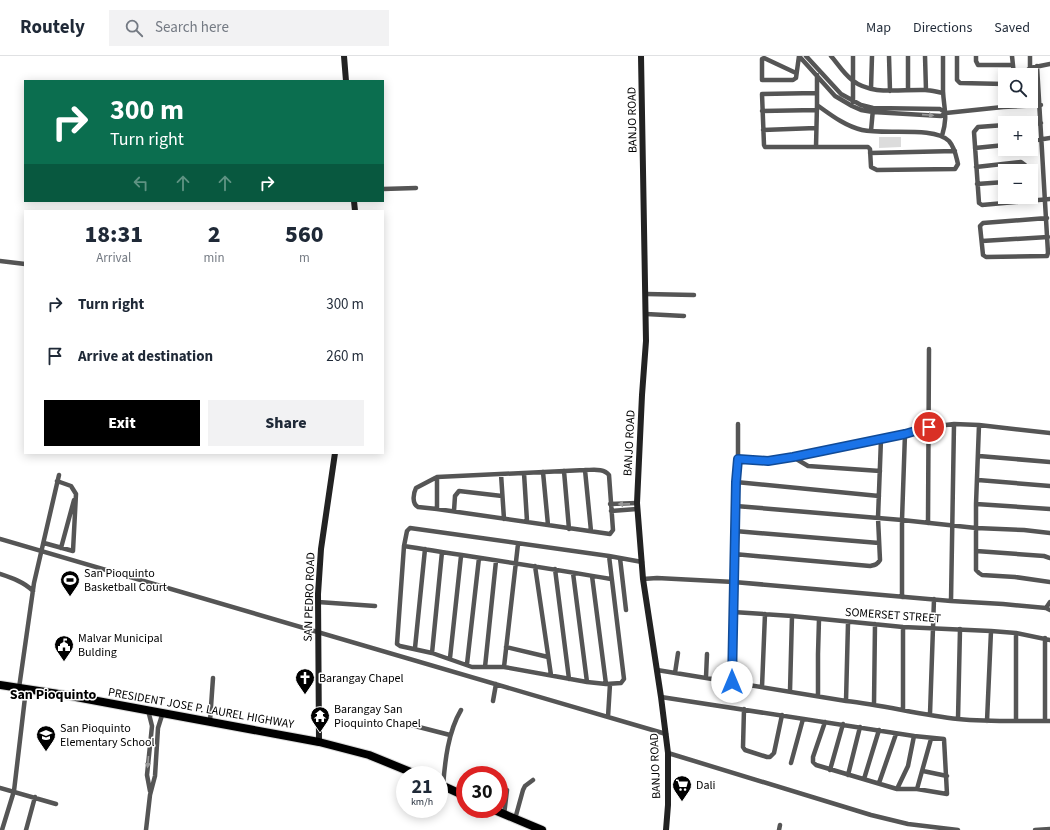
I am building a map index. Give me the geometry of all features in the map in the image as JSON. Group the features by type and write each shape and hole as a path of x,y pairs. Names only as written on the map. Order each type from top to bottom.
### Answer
{"highway":[{"name":"PRESIDENT JOSE P. LAUREL HIGHWAY","path":"0,685 163,712 319,742 369,755 396,766"},
{"path":"508,816 542,830"}],"street":[{"path":"344,56 346,80"},
{"name":"BANJO ROAD","path":"641,56 646,341 639,444 637,506 643,579 668,753 668,805 666,830"},
{"path":"796,72 775,62 764,58 762,59 761,78 764,80 794,80 796,72 799,56"},
{"path":"799,56 835,96 852,104 873,110 907,111 940,116 946,113 998,107"},
{"path":"806,56 840,94 852,104"},
{"path":"831,56 835,58 844,73 853,81 871,89 890,91 926,90 943,93"},
{"path":"852,104 853,56"},
{"path":"871,89 872,56"},
{"path":"889,56 890,91"},
{"path":"908,56 908,90"},
{"path":"925,56 926,90"},
{"path":"942,136 946,113 943,93 943,56"},
{"path":"957,56 957,80 960,83 998,84"},
{"path":"976,56 976,61 978,64 1012,65"},
{"path":"1012,56 1013,68"},
{"path":"1030,56 1030,68 1050,64"},
{"path":"1037,66 1048,199 1048,253 1047,256 983,256 980,226 983,223 1047,218"},
{"path":"816,147 817,69"},
{"path":"762,111 817,108 861,130 932,133 942,136 950,142 955,150 958,164 955,169 877,170 871,166 870,149 868,147 766,148 764,145 762,111 762,94 817,93"},
{"path":"871,131 873,110"},
{"path":"998,126 978,127 974,132 978,203 982,205 1048,199"},
{"path":"763,130 816,128"},
{"path":"1038,140 1050,138"},
{"path":"975,148 998,146"},
{"path":"870,153 955,150"},
{"path":"1003,164 1021,162 1024,164"},
{"path":"976,167 998,165"},
{"path":"977,184 998,182"},
{"path":"384,189 416,188"},
{"path":"982,241 1048,237"},
{"path":"0,261 24,264"},
{"path":"646,294 694,296"},
{"path":"646,314 684,316"},
{"path":"928,523 929,348"},
{"path":"732,682 738,424"},
{"path":"951,601 954,424"},
{"path":"738,459 768,461 793,457 905,434 929,427 954,424 979,425 1050,433"},
{"path":"979,425 976,504 976,570 982,575 1015,577 1050,582"},
{"path":"902,597 902,520 905,434"},
{"path":"734,554 870,566 875,565 880,560 878,518 881,439"},
{"name":"SAN PEDRO ROAD","path":"319,742 318,602 321,549 335,454"},
{"path":"979,456 1050,462"},
{"path":"793,457 808,466 880,471"},
{"path":"585,470 591,531"},
{"path":"585,470 607,472 609,475 613,530 610,534 548,526 527,521 504,519 437,508 418,507 414,502 414,491 416,488 437,477 585,470"},
{"path":"564,471 569,529"},
{"path":"543,472 548,526"},
{"path":"524,473 527,521"},
{"path":"502,474 504,519"},
{"path":"2,830 14,791 22,688 33,591 58,475"},
{"path":"437,477 437,508"},
{"path":"978,480 1050,486"},
{"path":"44,543 73,551 76,494 71,486 57,481"},
{"path":"736,482 879,496"},
{"path":"454,511 455,496 459,491 502,496"},
{"path":"61,548 76,494"},
{"path":"610,504 637,506"},
{"path":"976,504 1050,509"},
{"path":"611,511 637,506"},
{"path":"736,506 902,520 976,528 1024,530 1050,533"},
{"path":"609,556 624,679 621,683 608,684 587,682 504,666 472,666 415,648 400,646 397,642 404,546 407,531 412,527 518,544 609,556 642,562"},
{"path":"735,531 879,543"},
{"path":"0,538 666,734"},
{"path":"504,666 518,544"},
{"path":"404,546 611,579"},
{"path":"415,648 425,549"},
{"path":"976,551 1044,556 1050,558"},
{"path":"432,653 442,552"},
{"path":"450,658 461,556"},
{"path":"467,664 478,558"},
{"path":"620,558 626,610"},
{"path":"485,667 496,561"},
{"path":"535,566 551,675"},
{"path":"555,569 569,679"},
{"path":"573,573 587,682"},
{"path":"0,574 18,580 27,585 33,591"},
{"path":"592,576 608,684 608,717"},
{"path":"643,579 657,578 734,582 1048,609 1050,602"},
{"path":"930,714 934,599"},
{"path":"318,602 375,606"},
{"name":"SOMERSET STREET","path":"733,612 792,616 903,627 1016,633 1047,639"},
{"path":"762,687 765,614"},
{"path":"790,691 792,616"},
{"path":"818,696 819,619"},
{"path":"846,701 848,622"},
{"path":"874,704 875,624"},
{"path":"903,627 903,710"},
{"path":"958,719 960,629"},
{"path":"987,721 991,631"},
{"path":"1016,633 1016,721"},
{"path":"657,670 846,701 874,704 958,719 987,721 1047,721 1047,639"},
{"path":"506,647 548,657"},
{"path":"675,673 678,652"},
{"path":"706,677 707,654"},
{"path":"210,721 214,678"},
{"path":"493,701 496,684"},
{"path":"661,697 843,724 896,734 931,739 944,739 947,794 918,789 897,789 816,765 813,757 825,722"},
{"path":"148,710 152,726 147,775 150,794"},
{"path":"444,766 450,735 453,725 461,710"},
{"path":"744,710 743,747 745,750 767,757 770,757 774,753 782,715"},
{"path":"146,830 150,794 155,776 158,728 163,712"},
{"path":"791,763 803,719"},
{"path":"830,770 843,724"},
{"path":"412,725 450,735"},
{"path":"848,775 860,727"},
{"path":"864,779 879,730"},
{"path":"879,783 896,734"},
{"path":"897,789 908,766 914,736"},
{"path":"918,789 931,739"},
{"path":"668,753 871,815 908,824 958,830"},
{"path":"923,771 947,776"},
{"path":"147,775 155,776"},
{"path":"515,819 523,790 525,786 533,780"},
{"path":"0,788 56,804"},
{"path":"26,830 35,797"},
{"path":"1036,830 1050,829"}],"shaded area":[{"path":"879,137 901,137 901,147 879,148"}],"place":[{"name":"San Pioquinto Basketball Court","path":"70,597"},
{"name":"Malvar Municipal Bulding","path":"64,662"},
{"name":"Barangay Chapel","path":"305,695"},
{"name":"Barangay San Pioquinto Chapel","path":"320,733"},
{"name":"San Pioquinto Elementary School","path":"46,752"},
{"name":"Dali","path":"682,802"}],"district":[{"name":"San Pioquinto","path":"53,694"}],"route":[{"path":"732,682 736,482 738,459 768,461 793,457 905,434 929,427"}]}
